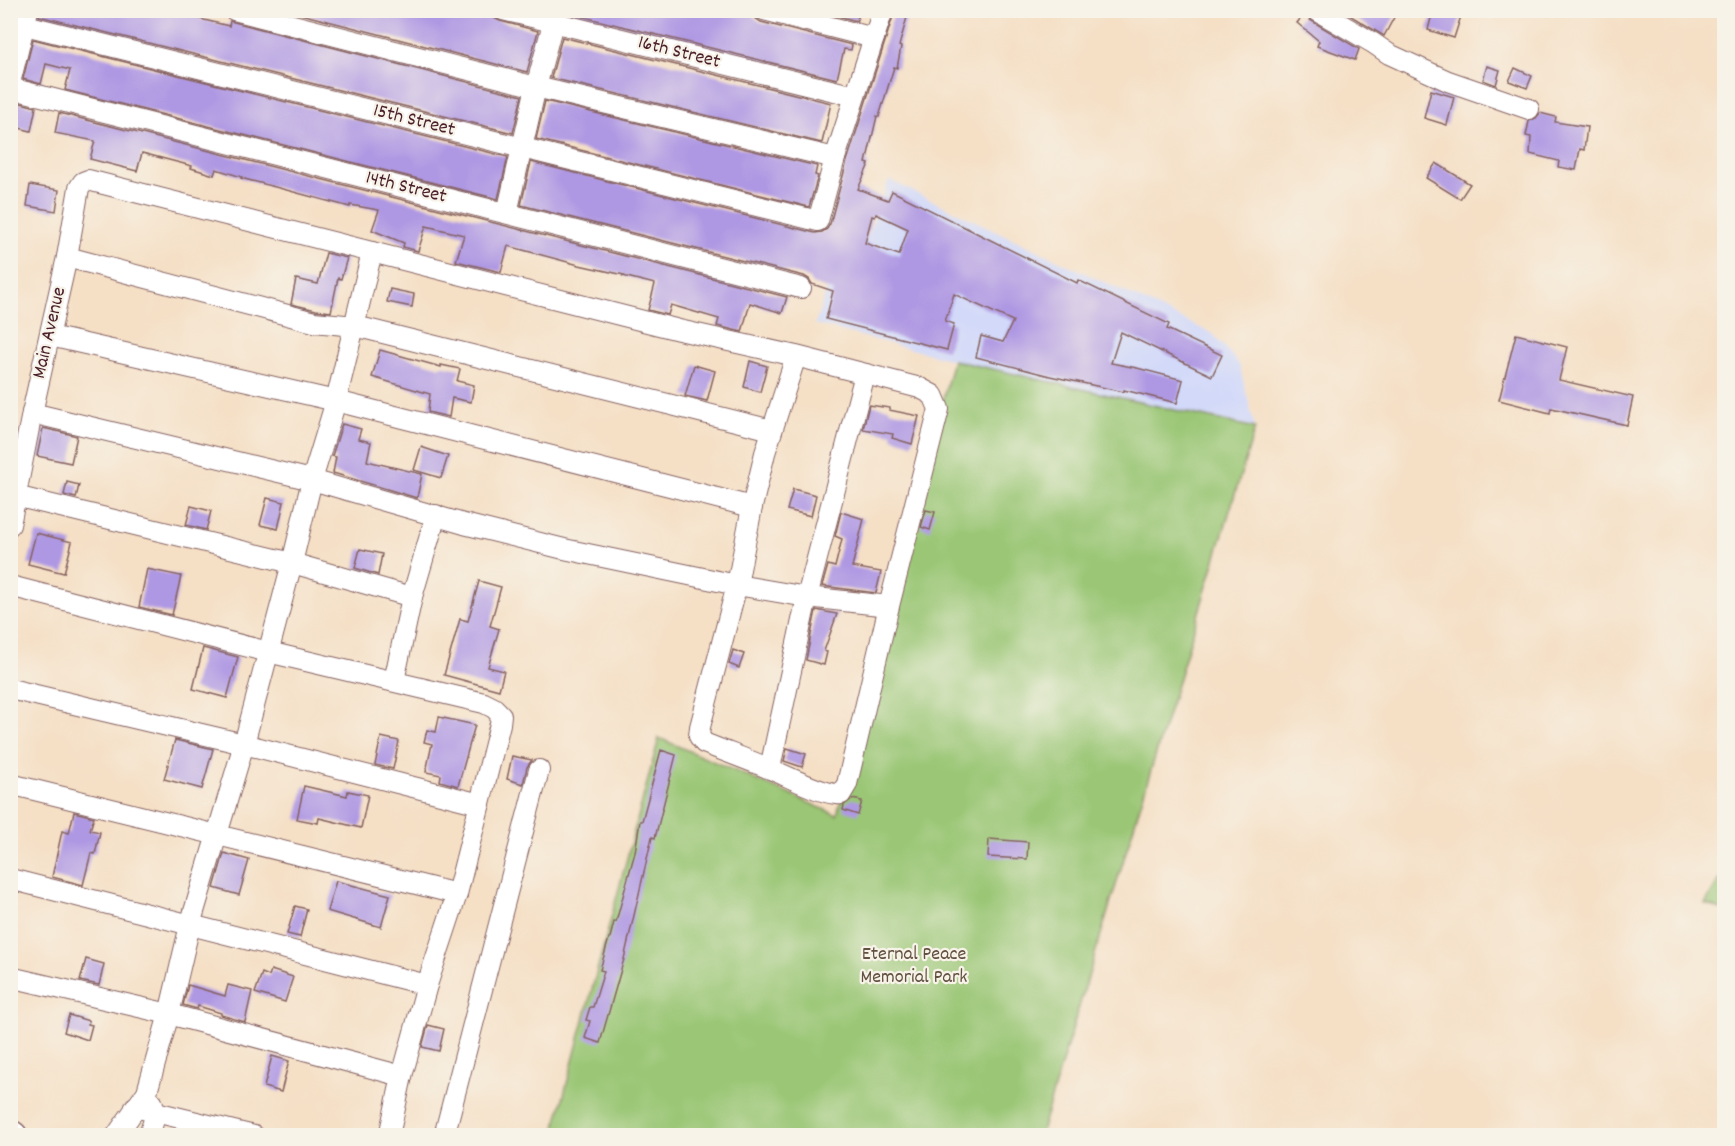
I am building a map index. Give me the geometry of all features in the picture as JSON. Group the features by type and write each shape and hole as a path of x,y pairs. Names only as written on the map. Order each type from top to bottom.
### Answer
{"street":[{"path":"234,10 536,87 835,158 883,10"},
{"name":"16th Street","path":"503,10 555,17 855,96"},
{"path":"765,10 874,38"},
{"path":"1316,10 1389,54 1448,81 1529,109"},
{"path":"507,213 521,148 555,17"},
{"path":"10,83 21,20"},
{"name":"15th Street","path":"21,20 521,148 818,221 835,158"},
{"name":"14th Street","path":"10,88 801,288"},
{"name":"Main Avenue","path":"10,525 67,257 79,188 83,183 88,180 372,252"},
{"path":"116,1136 141,1099 169,1014 190,925 244,744 312,480 336,401 372,252 679,330 796,356 920,388 933,395 939,409 847,784 841,794 835,795 704,743 699,736 737,585 752,507 772,430 796,356"},
{"path":"67,257 314,322 355,326 772,430"},
{"path":"50,336 336,401 752,507"},
{"path":"770,768 807,597 865,374"},
{"path":"32,413 312,480 564,549 737,585 807,597 889,606"},
{"path":"15,496 292,563 412,597"},
{"path":"394,681 412,597 436,515"},
{"path":"10,586 268,652 484,703 501,715 457,894 427,985 402,1076 389,1136"},
{"path":"10,689 244,744 480,804"},
{"path":"444,1136 539,770"},
{"path":"10,784 457,894"},
{"path":"10,879 427,985"},
{"path":"10,977 169,1014 402,1076"},
{"path":"141,1099 156,1113 255,1136"},
{"path":"148,1136 156,1113"}],"shaded area":[{"path":"889,180 1213,334 1239,364 1255,427 953,360 815,324 846,236 867,238"}],"green space":[{"name":"Eternal Peace Memorial Park","path":"953,360 1255,428 1040,1135 553,1136 659,738 837,815"},
{"path":"1724,872 1724,911 1705,904"}],"building":[{"path":"40,10 179,10 201,17 200,19 229,26 230,21 522,96 513,133 39,16"},
{"path":"285,10 428,10 443,14 444,10 491,10 494,18 500,21 538,31 527,72"},
{"path":"568,10 752,10 755,18 761,22 852,45 851,50 844,49 837,79 568,13"},
{"path":"815,10 859,10 857,21"},
{"path":"895,10 909,10 899,46 901,47 897,68 894,67 879,117 877,116 866,163 869,164 858,189 888,200 892,191 1077,283 1078,280 1169,324 1167,329 1222,355 1212,376 1121,332 1111,363 1183,380 1177,403 1050,376 976,357 981,336 1003,342 1013,321 954,294 945,321 954,324 947,350 826,319 833,291 812,284 804,276 521,205 531,162 815,233 827,229 830,224 847,161","holes":["876,214 908,229 899,255 865,243 872,216 875,217"]},
{"path":"1341,10 1398,10 1384,36"},
{"path":"1433,10 1442,10 1461,16 1454,38 1428,30"},
{"path":"1305,13 1310,20 1359,49 1355,60 1317,46 1319,41 1297,23"},
{"path":"562,37 831,103 822,143 551,78"},
{"path":"33,39 508,157 498,199 65,90 70,70 46,64 41,84 23,79"},
{"path":"1487,66 1500,70 1496,85 1483,80"},
{"path":"1515,68 1532,76 1527,88 1509,81"},
{"path":"1431,90 1454,97 1447,125 1424,118"},
{"path":"545,101 817,166 815,175 818,176 809,207 536,139"},
{"path":"17,102 36,107 31,131 11,126"},
{"path":"59,113 787,297 782,313 750,303 742,332 717,326 719,319 671,305 668,315 648,310 655,284 624,275 508,246 501,272 456,261 464,235 426,226 418,251 403,247 404,243 372,230 379,210 350,205 350,207 241,178 216,169 214,175 191,168 192,166 142,153 137,171 90,159 95,141 55,133"},
{"path":"1540,113 1556,117 1555,122 1587,127 1584,150 1580,149 1576,170 1558,167 1559,161 1530,154 1531,137 1526,136 1529,121"},
{"path":"1436,163 1470,184 1460,199 1426,178"},
{"path":"30,185 59,190 56,211 27,206"},
{"path":"326,253 347,258 341,279 338,278 331,312 291,304 296,279 318,284"},
{"path":"390,289 414,294 412,307 387,302"},
{"path":"1516,334 1567,347 1559,380 1633,397 1627,425 1551,408 1550,413 1499,400"},
{"path":"380,350 441,367 441,365 460,369 457,381 474,385 471,402 452,398 449,417 428,412 430,394 372,377"},
{"path":"750,361 767,366 760,392 744,387"},
{"path":"694,365 715,371 707,401 685,396"},
{"path":"869,405 919,416 912,444 892,438 893,434 863,429"},
{"path":"342,424 361,429 358,439 371,442 367,461 422,474 417,498 333,473 336,457 332,456"},
{"path":"43,428 77,436 71,463 37,456"},
{"path":"421,447 448,456 441,478 414,470"},
{"path":"67,482 79,485 76,498 64,495"},
{"path":"793,489 816,495 811,516 787,510"},
{"path":"267,498 284,502 278,529 260,525"},
{"path":"191,506 211,511 206,530 186,525"},
{"path":"926,510 935,512 930,530 921,527"},
{"path":"841,512 864,519 852,567 881,572 876,593 822,586 828,565 835,567 842,539 835,536"},
{"path":"36,533 72,542 64,573 28,564"},
{"path":"360,549 382,554 378,575 355,568"},
{"path":"147,569 181,576 172,615 139,607"},
{"path":"479,581 501,587 490,626 499,629 488,667 504,671 499,690 444,675 460,619 468,621"},
{"path":"816,610 837,614 824,651 827,652 824,665 806,660"},
{"path":"203,648 238,657 227,698 193,689"},
{"path":"733,650 744,654 739,668 729,664"},
{"path":"439,717 475,725 458,786 440,781 441,775 426,772 432,744 424,742 427,730 436,732"},
{"path":"381,737 399,741 393,769 375,765"},
{"path":"175,740 213,749 202,789 164,779"},
{"path":"787,748 806,754 802,767 784,761"},
{"path":"661,750 676,755 655,838 652,837 624,959 600,1043 585,1038 590,1021 586,1020 590,1007 593,1007 604,971 600,970 614,922 616,922 635,852 640,821 642,821"},
{"path":"512,756 532,760 527,767 523,784 507,779"},
{"path":"304,786 347,796 348,791 368,795 361,828 319,818 318,823 297,819"},
{"path":"852,799 862,801 858,815 843,810 844,805"},
{"path":"74,812 94,817 90,830 100,832 95,854 91,853 83,885 52,877 62,831 69,833"},
{"path":"989,839 1028,842 1027,859 988,857"},
{"path":"224,853 249,860 239,895 214,888"},
{"path":"336,881 390,895 381,927 327,911"},
{"path":"295,906 307,909 300,937 287,934"},
{"path":"86,959 104,964 99,985 80,981"},
{"path":"271,970 293,977 285,1002 255,993 262,973 269,976"},
{"path":"188,985 225,996 228,985 252,991 245,1022 198,1006 197,1009 183,1005"},
{"path":"69,1015 89,1021 88,1024 92,1025 88,1040 64,1032"},
{"path":"428,1025 444,1029 439,1051 422,1047"},
{"path":"272,1056 289,1061 281,1092 264,1087"}]}
